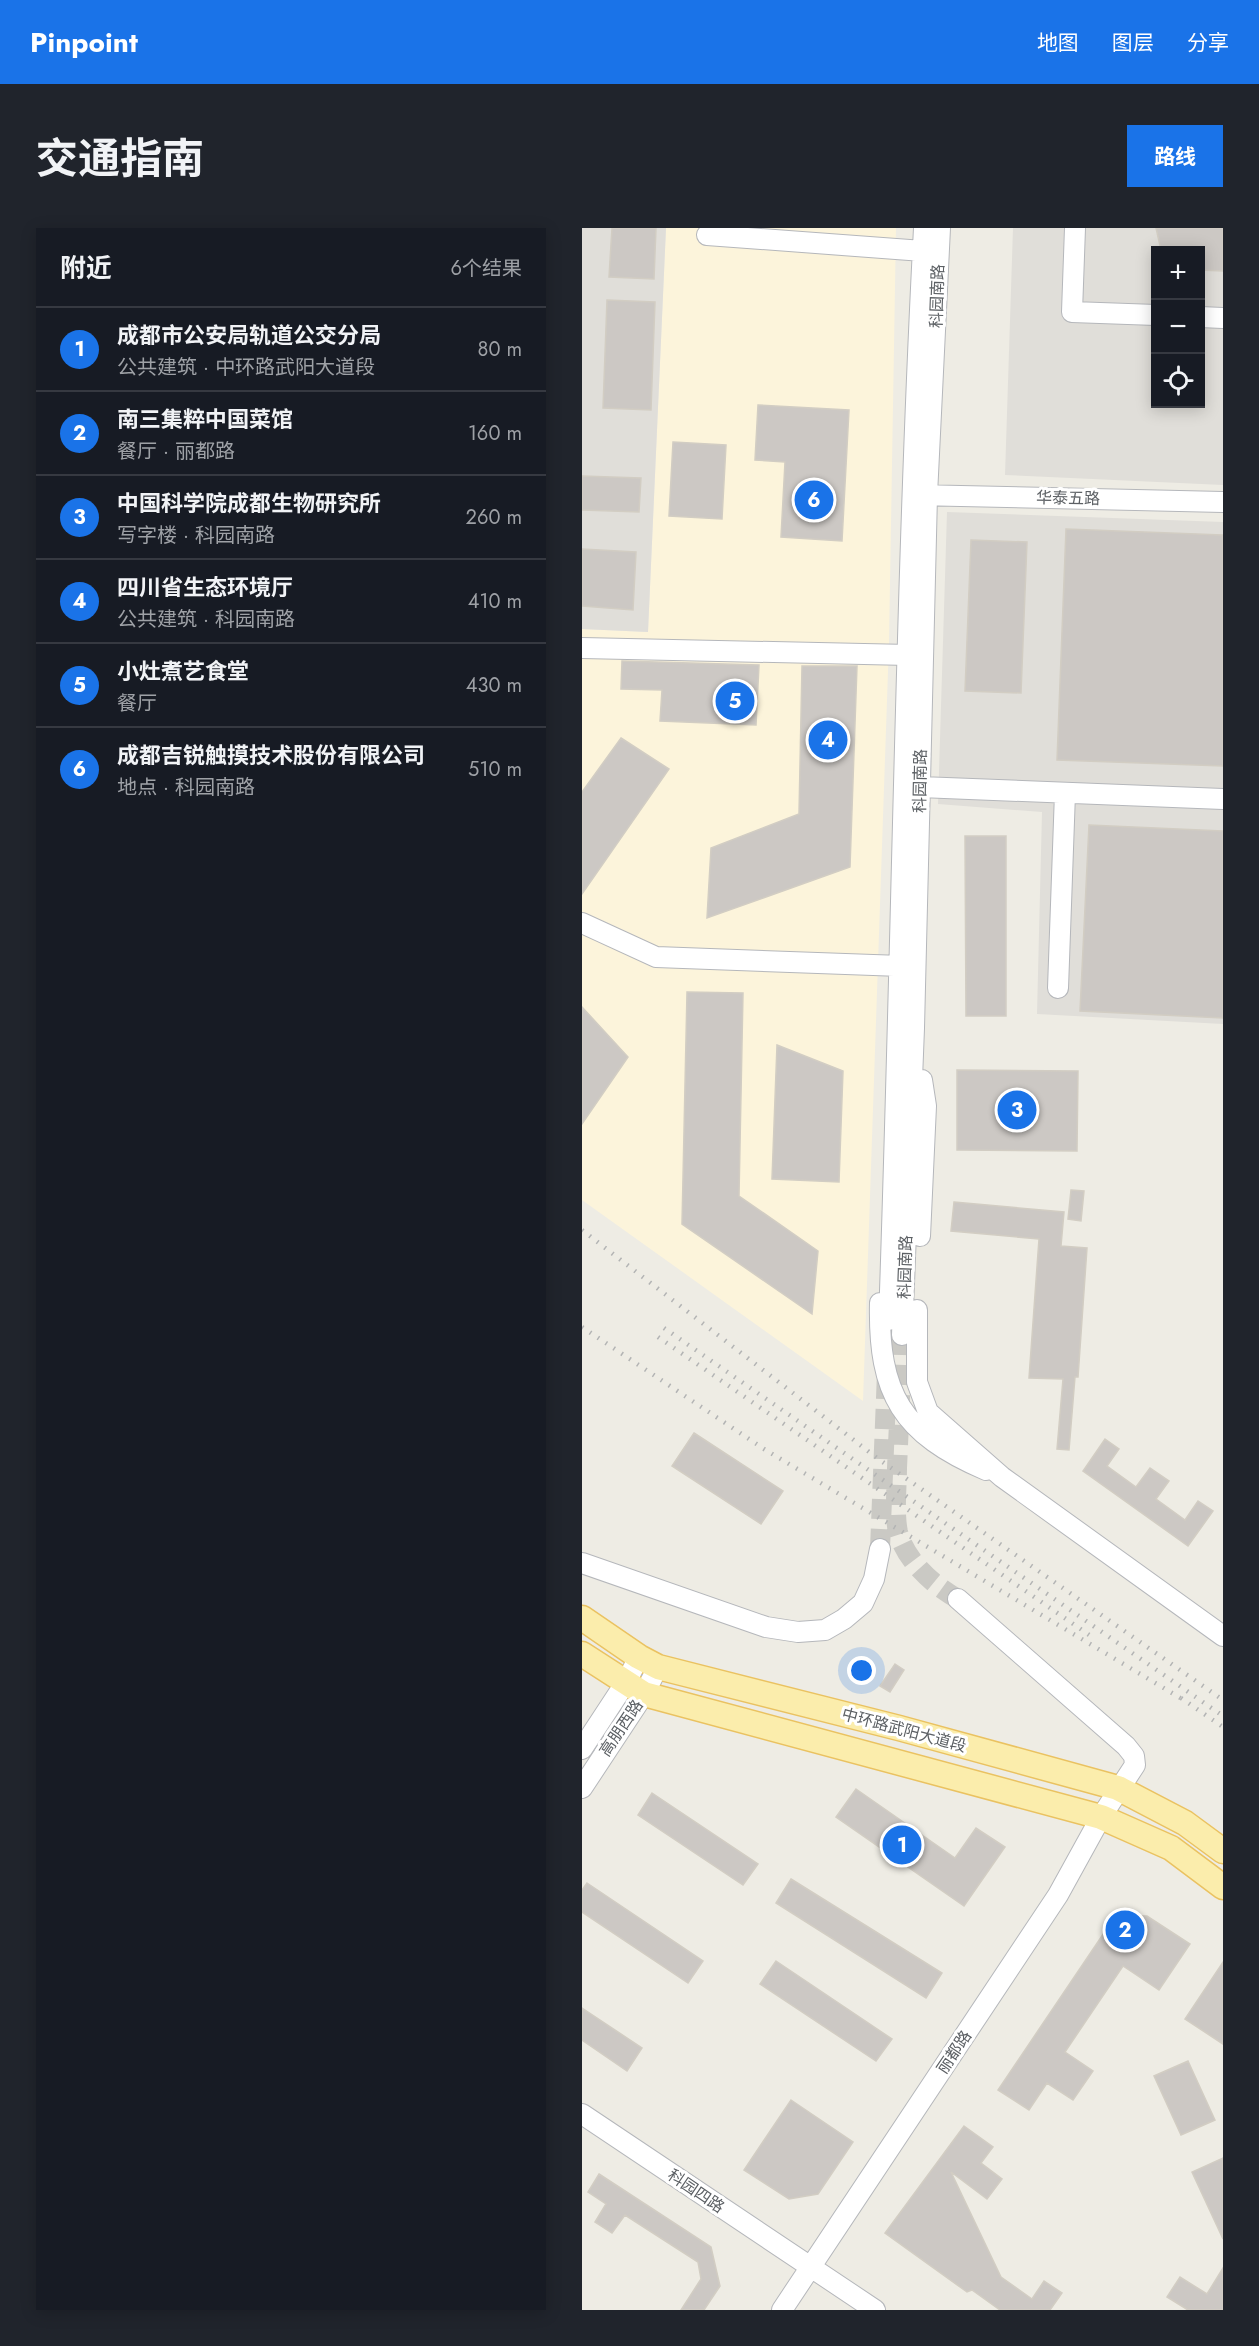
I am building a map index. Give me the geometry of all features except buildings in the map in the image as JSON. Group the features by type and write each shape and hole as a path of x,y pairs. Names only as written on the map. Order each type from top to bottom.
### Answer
{"main road":[{"name":"中环路武阳大道段","path":"582,1618 649,1662 1119,1788 1185,1823 1223,1851"},
{"name":"中环路武阳大道段","path":"582,1654 635,1688 1101,1817 1171,1848 1223,1887"}],"street":[{"name":"科园南路","path":"897,1335 907,1028 920,787 920,495 924,228"},
{"name":"科园南路","path":"907,1028 901,966 909,655 939,228"},
{"path":"1075,228 1072,312 1151,315"},
{"path":"707,235 923,251"},
{"path":"1205,317 1223,318"},
{"name":"华泰五路","path":"920,495 1223,502"},
{"path":"582,648 909,655"},
{"path":"920,787 1223,799"},
{"path":"1058,988 1065,793"},
{"path":"582,923 656,957 901,966"},
{"path":"907,1028 885,1104 897,1335 890,1387 896,1401 914,1426 963,1460 1002,1478"},
{"path":"897,1335 928,1412 1002,1478 1223,1636"},
{"path":"582,1563 766,1627 798,1632 825,1630 844,1619 863,1603 874,1579 880,1549"},
{"name":"丽都路","path":"782,2310 1058,1895 1101,1817 1135,1765 1134,1756 1130,1751 958,1599"},
{"name":"高朋西路","path":"582,1788 649,1662"},
{"name":"高朋西路","path":"582,1749 635,1688"},
{"name":"科园四路","path":"582,2114 875,2310"}],"shaded area":[{"path":"582,228 666,228 648,632 582,629"},
{"path":"666,228 896,228 889,642 863,1401 582,1200 582,629 648,632"},
{"path":"1013,228 1223,228 1223,485 1005,475"},
{"path":"947,512 1223,522 1223,1024 1037,1014 1042,812 938,804"}],"tunnel":[{"path":"902,1335 896,1500 898,1532 907,1553 922,1571 939,1587 958,1599"},
{"path":"880,1549 887,1373"}],"railway":[{"path":"582,1230 877,1458 1223,1700"},
{"path":"582,1327 764,1449 1187,1702"},
{"path":"664,1328 1223,1716"},
{"path":"658,1337 1095,1639"},
{"path":"1181,1698 1223,1727"}],"place":[{"name":"成都吉锐触摸技术股份有限公司","path":"814,500"},
{"name":"小灶煮艺食堂","path":"735,701"},
{"name":"四川省生态环境厅","path":"828,740"},
{"name":"中国科学院成都生物研究所","path":"1017,1110"},
{"name":"成都市公安局轨道公交分局","path":"902,1845"},
{"name":"南三集粹中国菜馆","path":"1125,1930"}]}
